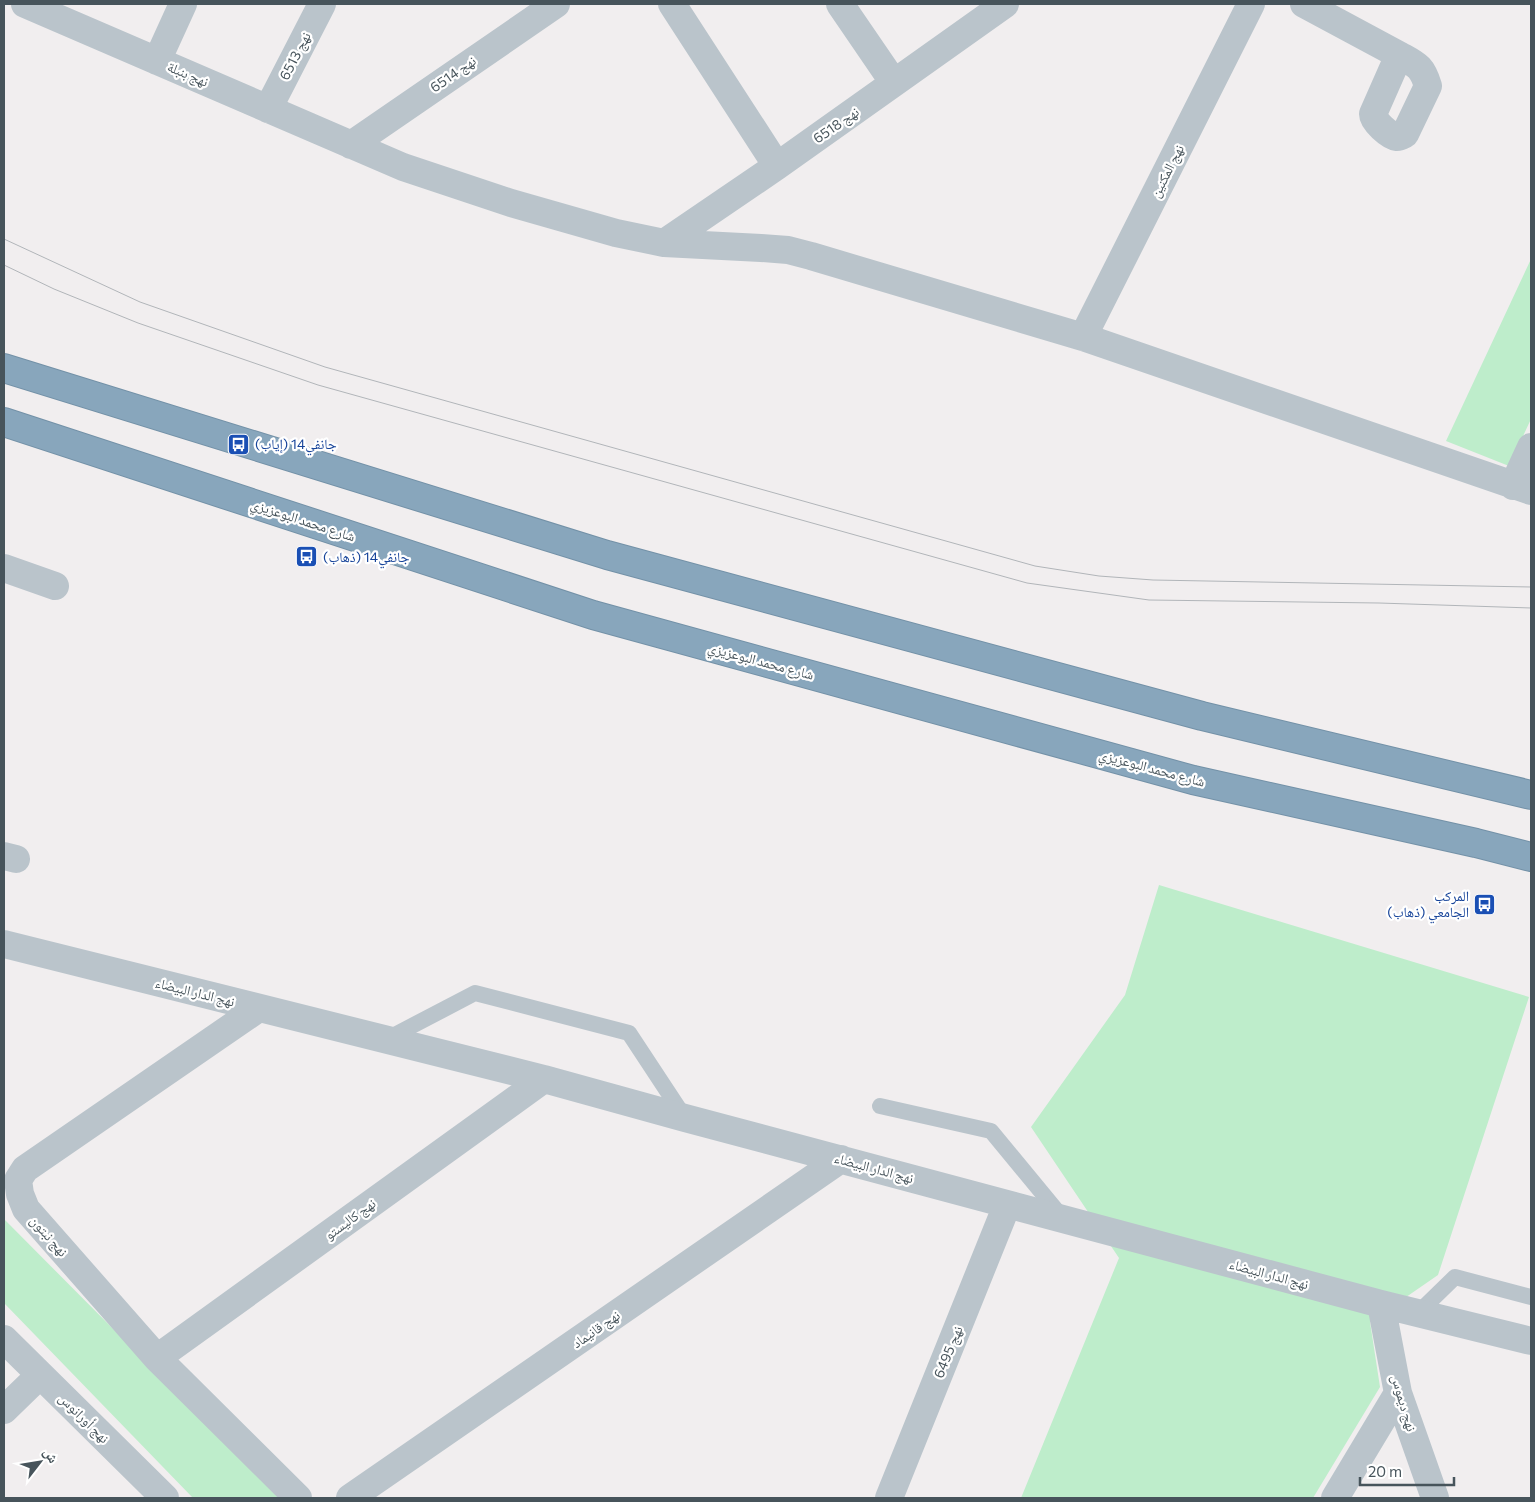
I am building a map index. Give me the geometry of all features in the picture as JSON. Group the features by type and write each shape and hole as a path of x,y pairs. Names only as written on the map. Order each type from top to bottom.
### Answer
{"highway":[{"path":"4,368 607,555 1202,716 1531,796"},
{"name":"شارع محمد البوعزيزي","path":"4,422 593,615 1194,780 1531,857"},
{"path":"1476,843 1531,864"}],"street":[{"name":"نهج بنبلة","path":"25,4 403,167 511,203 616,234 664,243 761,248 796,252 1083,337 1522,488"},
{"path":"157,61 183,4"},
{"name":"نهج 6513","path":"268,109 322,4"},
{"path":"672,4 778,166"},
{"path":"840,4 894,83"},
{"name":"نهج 6518","path":"664,243 778,166 1005,4"},
{"name":"نهج المكنين","path":"1083,337 1251,4"},
{"path":"1304,4 1399,55"},
{"name":"نهج 6514","path":"351,145 539,8"},
{"path":"1522,488 1531,447"},
{"path":"4,568 55,586"},
{"name":"نهج الدار البيضاء","path":"4,944 544,1078 1007,1205 1417,1314 1531,1341"},
{"name":"نهج نبتون","path":"259,1008 25,1168 18,1180 20,1194 26,1209 157,1358 298,1498"},
{"name":"نهج كاليستو","path":"157,1358 544,1078"},
{"name":"نهج قانيماد","path":"350,1498 841,1160"},
{"name":"نهج 6495","path":"889,1498 1007,1205"},
{"name":"نهج ديموس","path":"1381,1304 1398,1393 1435,1498"},
{"name":"نهج أورانوس","path":"4,1339 164,1498"},
{"path":"4,1410 40,1375"},
{"path":"1335,1498 1398,1393"}],"lane":[{"path":"387,1039 475,993 629,1033 685,1118"},
{"path":"880,1106 991,1131 1063,1219"},
{"path":"1417,1314 1455,1277 1531,1298"}],"green space":[{"path":"1531,259 1531,419 1509,466 1446,441"},
{"path":"1159,885 1529,997 1438,1275 1370,1322 1380,1387 1313,1498 1021,1498 1119,1258 1031,1127 1125,995"},
{"path":"4,1219 281,1498 193,1498 4,1303"}],"tram line":[{"path":"4,239 140,302 325,367 1035,566 1099,576 1153,580 1531,587"},
{"path":"4,265 54,289 138,323 318,385 1027,583 1149,600 1379,603 1531,608"}],"place":[{"name":"جانفي14 (إياب)","path":"239,444"},
{"name":"جانفي14 (ذهاب)","path":"307,557"},
{"name":"المركب الجامعي (ذهاب)","path":"1485,904"}]}
